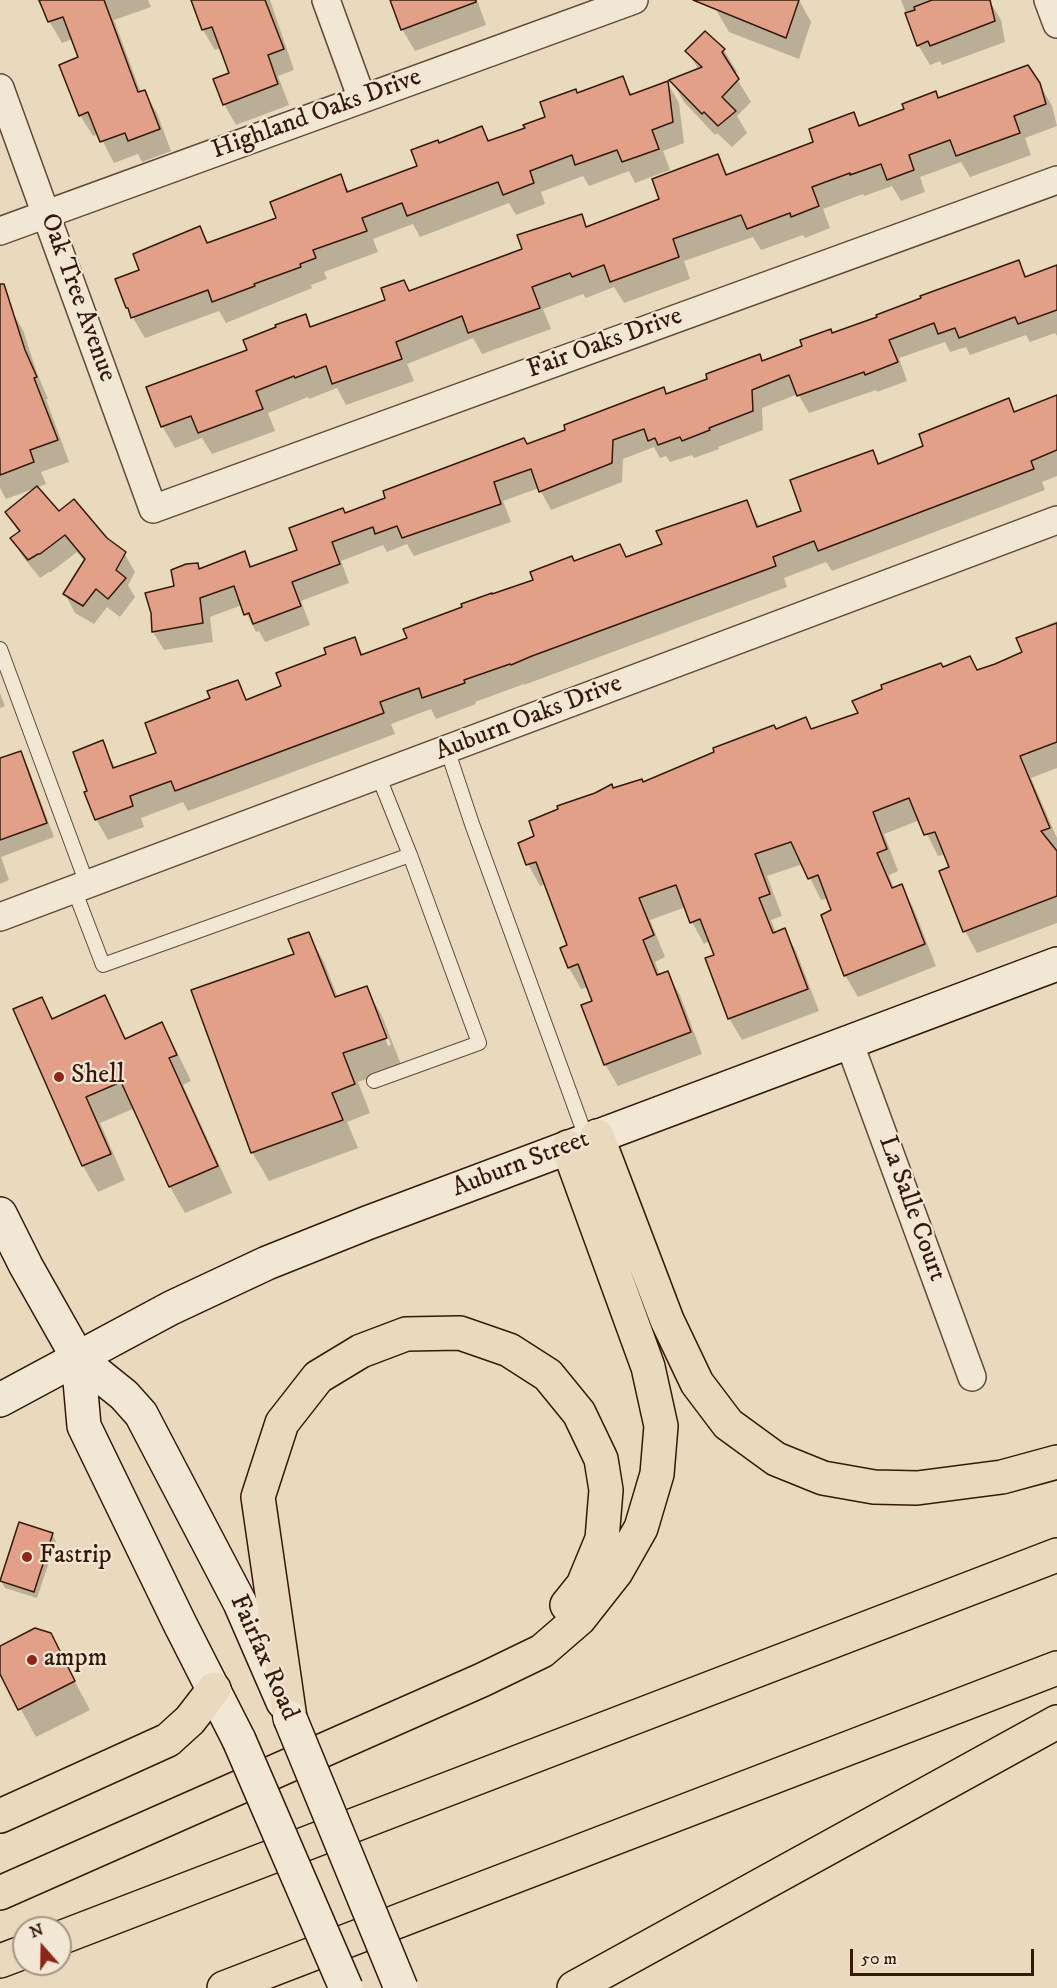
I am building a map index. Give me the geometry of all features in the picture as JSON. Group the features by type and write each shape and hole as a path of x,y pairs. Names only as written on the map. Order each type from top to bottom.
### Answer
{"highway":[{"path":"584,1141 697,1383 728,1424 776,1459 823,1478 874,1487 917,1488 1002,1477 1057,1462"},
{"path":"0,1893 482,1680 542,1651 579,1619 616,1572 641,1528 657,1474 662,1426 648,1367 584,1141"},
{"path":"290,1718 258,1497 282,1423 318,1377 361,1351 406,1334 460,1333 509,1350 548,1375 579,1413 601,1459 606,1490 602,1539 583,1585 555,1620 482,1680"},
{"path":"72,1933 1057,1555"},
{"path":"224,1988 1057,1668"},
{"path":"0,1816 168,1740 190,1720 214,1689"},
{"path":"574,1988 1057,1722"}],"main road":[{"name":"Auburn Street","path":"0,1400 171,1308 267,1263 367,1223 1057,964"},
{"name":"Fairfax Road","path":"0,1214 26,1266 78,1358 124,1395 141,1414 240,1603 401,1988"},
{"name":"Fairfax Road","path":"78,1358 84,1426 239,1740 346,1988"}],"street":[{"path":"326,0 362,99"},
{"name":"Highland Oaks Drive","path":"0,231 634,0"},
{"path":"1048,0 1057,24"},
{"name":"Oak Tree Avenue","path":"0,88 153,509"},
{"name":"Fair Oaks Drive","path":"153,509 1057,180"},
{"name":"Auburn Oaks Drive","path":"0,917 1057,520"},
{"name":"La Salle Court","path":"849,1042 972,1377"}],"lane":[{"path":"0,649 80,887 103,965 410,855"},
{"path":"447,749 584,1141"},
{"path":"374,1081 479,1042 378,775"}],"building":[{"path":"39,0 104,0 138,92 145,90 160,129 128,141 125,133 100,142 88,112 79,116 59,65 78,57 63,17 48,22"},
{"path":"191,0 265,0 284,49 268,55 278,84 223,105 213,79 229,73 212,27 202,30"},
{"path":"390,0 476,0 476,2 401,30"},
{"path":"693,0 799,0 786,38"},
{"path":"932,0 990,0 995,21 930,46 928,41 917,46 905,13"},
{"path":"705,31 725,49 722,52 739,79 722,97 736,111 718,126 704,112 702,114 669,80 702,67 685,51"},
{"path":"1028,65 1040,83 1046,104 1014,116 1020,133 956,156 950,140 909,155 914,170 887,180 881,164 850,175 850,173 812,187 819,206 791,217 790,213 747,229 741,215 673,239 679,257 610,282 604,265 572,277 570,273 532,287 540,308 468,333 462,316 396,342 402,359 332,384 326,366 295,378 294,376 256,391 263,409 198,433 191,416 161,427 146,387 247,350 243,340 276,327 275,325 306,314 310,327 385,300 381,288 404,280 409,291 522,249 517,235 582,214 586,227 659,199 652,179 718,154 726,175 813,142 809,129 854,112 859,126 904,109 902,104 936,91 938,98"},
{"path":"623,76 630,95 668,81 673,122 652,130 659,149 622,162 617,150 575,165 572,155 530,171 534,183 503,195 498,182 407,216 402,203 362,218 367,231 313,250 316,258 300,264 301,267 254,284 255,286 212,302 208,290 131,318 126,308 115,279 139,270 133,254 200,226 207,243 276,218 270,202 341,174 347,192 417,166 411,150 438,140 439,143 482,126 488,141 525,128 523,125 545,117 540,102 576,89 577,93"},
{"path":"1019,260 1025,277 1057,265 1057,310 1018,324 1015,317 959,338 955,328 938,334 934,323 889,340 898,362 865,375 864,372 797,396 789,375 752,390 753,411 682,441 680,437 658,445 655,438 648,441 644,429 613,440 612,463 539,492 531,469 494,482 501,504 402,538 397,526 375,534 373,527 332,542 340,564 292,582 301,606 253,624 249,613 244,615 234,586 200,598 203,623 152,632 151,613 145,593 174,586 171,570 186,564 198,563 199,569 245,551 250,567 297,550 289,528 343,508 345,513 385,498 383,491 524,438 527,444 565,430 564,425 664,387 666,394 707,379 706,374 760,354 762,361 802,346 800,340 831,329 832,333 877,317 876,315 921,298 920,296"},
{"path":"0,284 4,284 25,350 37,377 34,378 58,440 30,450 34,462 0,475"},
{"path":"1057,395 1057,450 1031,461 1034,469 818,551 814,541 773,557 776,566 511,665 464,680 465,683 422,698 419,688 380,702 384,713 175,791 171,781 130,796 133,806 95,820 84,792 87,791 73,752 103,740 113,768 156,753 145,723 210,698 207,691 238,680 246,700 281,686 276,673 326,654 324,648 355,637 361,655 407,638 403,629 462,607 461,604 533,580 530,572 572,556 574,561 620,544 626,557 662,544 656,531 747,500 757,527 801,511 790,480 873,450 878,464 923,446 919,434 1009,398 1014,412"},
{"path":"37,486 59,511 74,499 107,538 126,552 116,570 126,578 108,599 96,589 83,606 63,594 85,559 65,535 28,560 10,538 20,531 5,512"},
{"path":"1057,623 1057,742 1020,756 1050,828 1041,831 1057,851 1057,896 963,932 939,871 949,867 935,832 924,835 909,798 873,812 887,849 877,853 892,888 902,884 925,944 844,976 821,915 831,910 818,875 808,879 791,842 755,854 770,894 759,898 773,933 785,928 808,989 728,1019 705,958 714,955 700,919 690,923 676,885 639,898 654,935 643,940 657,975 668,971 691,1032 604,1065 581,1005 592,1001 578,964 568,968 560,948 567,945 536,862 526,865 518,843 534,836 529,821 558,809 557,806 595,793 612,784 613,788 642,779 643,782 714,752 713,748 774,725 776,729 806,717 811,729 858,713 852,701 882,689 881,685 941,663 943,667 970,656 977,670 995,664 1022,652 1016,638"},
{"path":"21,751 47,823 0,840 0,758"},
{"path":"309,932 335,997 367,986 387,1038 343,1053 355,1084 332,1093 343,1120 251,1153 191,990 294,954 288,939"},
{"path":"105,995 125,1039 162,1022 177,1055 169,1058 218,1166 169,1187 121,1082 86,1097 111,1154 82,1166 13,1009 42,997 52,1019"},
{"name":"Fastrip","path":"19,1522 53,1533 34,1592 0,1581"},
{"name":"ampm","path":"35,1628 51,1633 75,1681 18,1710 0,1674 0,1646"}],"place":[{"name":"Shell","path":"59,1077"},
{"name":"Fastrip","path":"27,1557"},
{"name":"ampm","path":"32,1660"}]}
